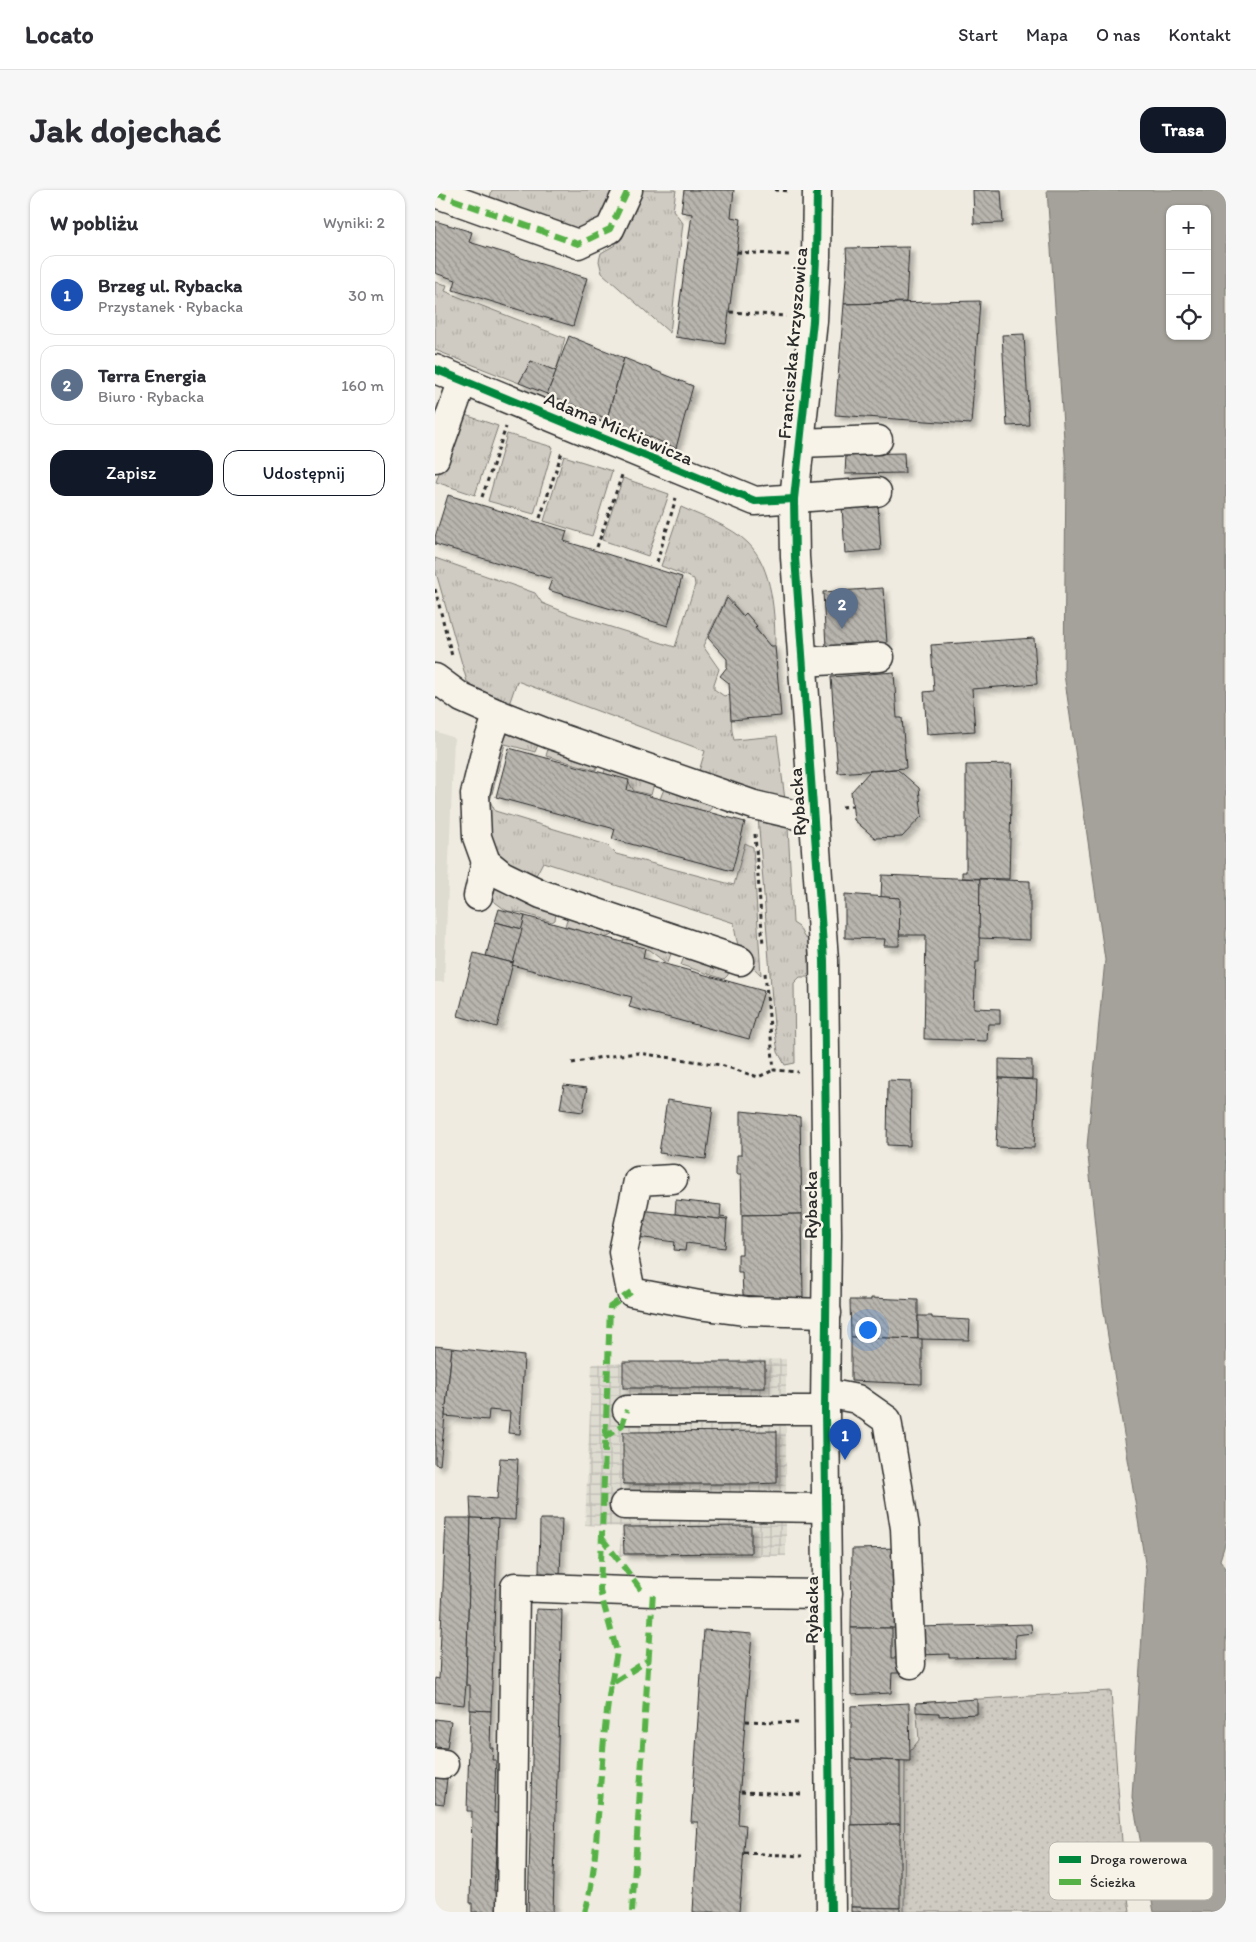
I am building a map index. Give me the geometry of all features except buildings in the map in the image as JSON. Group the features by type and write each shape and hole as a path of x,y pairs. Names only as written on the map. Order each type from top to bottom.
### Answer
{"street":[{"path":"435,193 578,244 610,229 628,190"},
{"name":"Franciszka Krzyszowica","path":"794,499 813,321 817,258 817,190"},
{"name":"Adama Mickiewicza","path":"435,369 630,449 683,473 755,501 877,492"},
{"path":"435,458 463,380"},
{"path":"800,443 877,440"},
{"name":"Rybacka","path":"794,499 795,557 824,960 827,1313 825,1401 831,1912"},
{"path":"804,662 880,657"},
{"path":"435,678 462,698 549,734 754,806 814,819"},
{"path":"498,714 487,745 475,794 477,837 486,862 502,875 541,894 740,961"},
{"path":"478,896 486,862"},
{"path":"673,1179 638,1181 623,1252 631,1292 699,1305 746,1311 827,1313"},
{"path":"627,1410 857,1399 887,1420 905,1528 911,1664"},
{"path":"624,1505 827,1508"},
{"path":"511,1912 515,1587 653,1592 828,1594"}],"path":[{"path":"775,190 789,191"},
{"path":"737,252 789,255"},
{"path":"730,312 786,316"},
{"path":"482,497 515,401"},
{"path":"539,518 571,426"},
{"path":"597,548 630,449"},
{"path":"657,562 683,473"},
{"path":"435,589 462,698"},
{"path":"846,807 853,806"},
{"path":"572,1063 638,1053 721,1065 757,1077 774,1070"},
{"path":"746,1721 829,1724"},
{"path":"741,1792 829,1795"},
{"path":"744,1853 830,1857"}],"shaded area":[{"path":"1047,190 1226,190 1226,1541 1220,1560 1226,1568 1226,1912 1154,1912 1152,1900 1213,1900 1213,1842 1141,1842 1132,1797 1146,1569 1103,1306 1087,1146 1105,960 1064,674 1066,469"},
{"path":"435,731 454,738 444,982 435,982"},
{"path":"786,1359 786,1556 619,1556 622,1527 585,1525 592,1364"}],"green space":[{"path":"492,190 615,190 603,221 583,234 487,208"},
{"path":"639,190 676,190 673,210 683,223 670,333 602,273 599,261 601,253 615,245 625,231"},
{"path":"435,282 447,285 445,291 565,338 556,371 531,361 519,383 435,350"},
{"path":"459,413 498,426 475,495 436,482"},
{"path":"507,434 553,447 534,514 488,501"},
{"path":"564,456 612,471 592,536 544,521"},
{"path":"623,478 669,494 648,556 602,540"},
{"path":"681,507 725,527 741,537 756,553 768,579 774,621 775,648 773,651 727,596 703,646 719,669 714,689 724,696 730,694 734,740 777,736 786,808 697,778 705,751 517,681 507,710 468,685 435,569 435,558 535,593 542,603 572,615 675,647 695,585 694,579 661,566"},
{"path":"509,733 540,740 535,752 505,744 490,801 495,811 607,845 616,854 734,885 745,843 753,847 761,975 741,952 734,923 543,862 533,881 503,862 487,831 484,809 499,738"},
{"path":"550,742 597,764 596,770 546,756"},
{"path":"608,762 655,780 651,795 634,791 628,781 604,773"},
{"path":"666,784 714,805 708,812 660,799"},
{"path":"758,816 788,827 793,923 799,927 804,937 813,943 814,977 800,977 794,983 795,1063 785,1065 778,1052 774,1026"},
{"path":"493,875 557,905 555,920 552,922 523,913 507,911 488,897"},
{"path":"569,913 612,927 613,935 604,938 565,926"},
{"path":"627,932 673,948 668,962 666,963 649,950 623,942"},
{"path":"686,952 729,967 728,975 724,979 681,965"},
{"path":"1111,1691 1122,1842 1049,1842 1049,1900 1128,1900 1130,1912 904,1912 905,1758 919,1740 916,1703"}],"marked path":[{"path":"435,193 578,244 610,229 628,190"},
{"path":"611,1684 617,1652 600,1591 610,1307 631,1292"},
{"path":"604,1438 622,1425 627,1410"},
{"path":"601,1537 642,1591"},
{"path":"632,1912 653,1592"},
{"path":"585,1912 593,1871 604,1738 611,1684 650,1659"}],"cycle path":[{"path":"817,190 813,321 794,499 795,557 824,960 827,1235 825,1410 831,1912"},
{"path":"435,369 755,501 794,499"}],"place":[{"name":"Terra Energia","path":"842,629"},
{"name":"Brzeg ul. Rybacka","path":"845,1460"}]}
